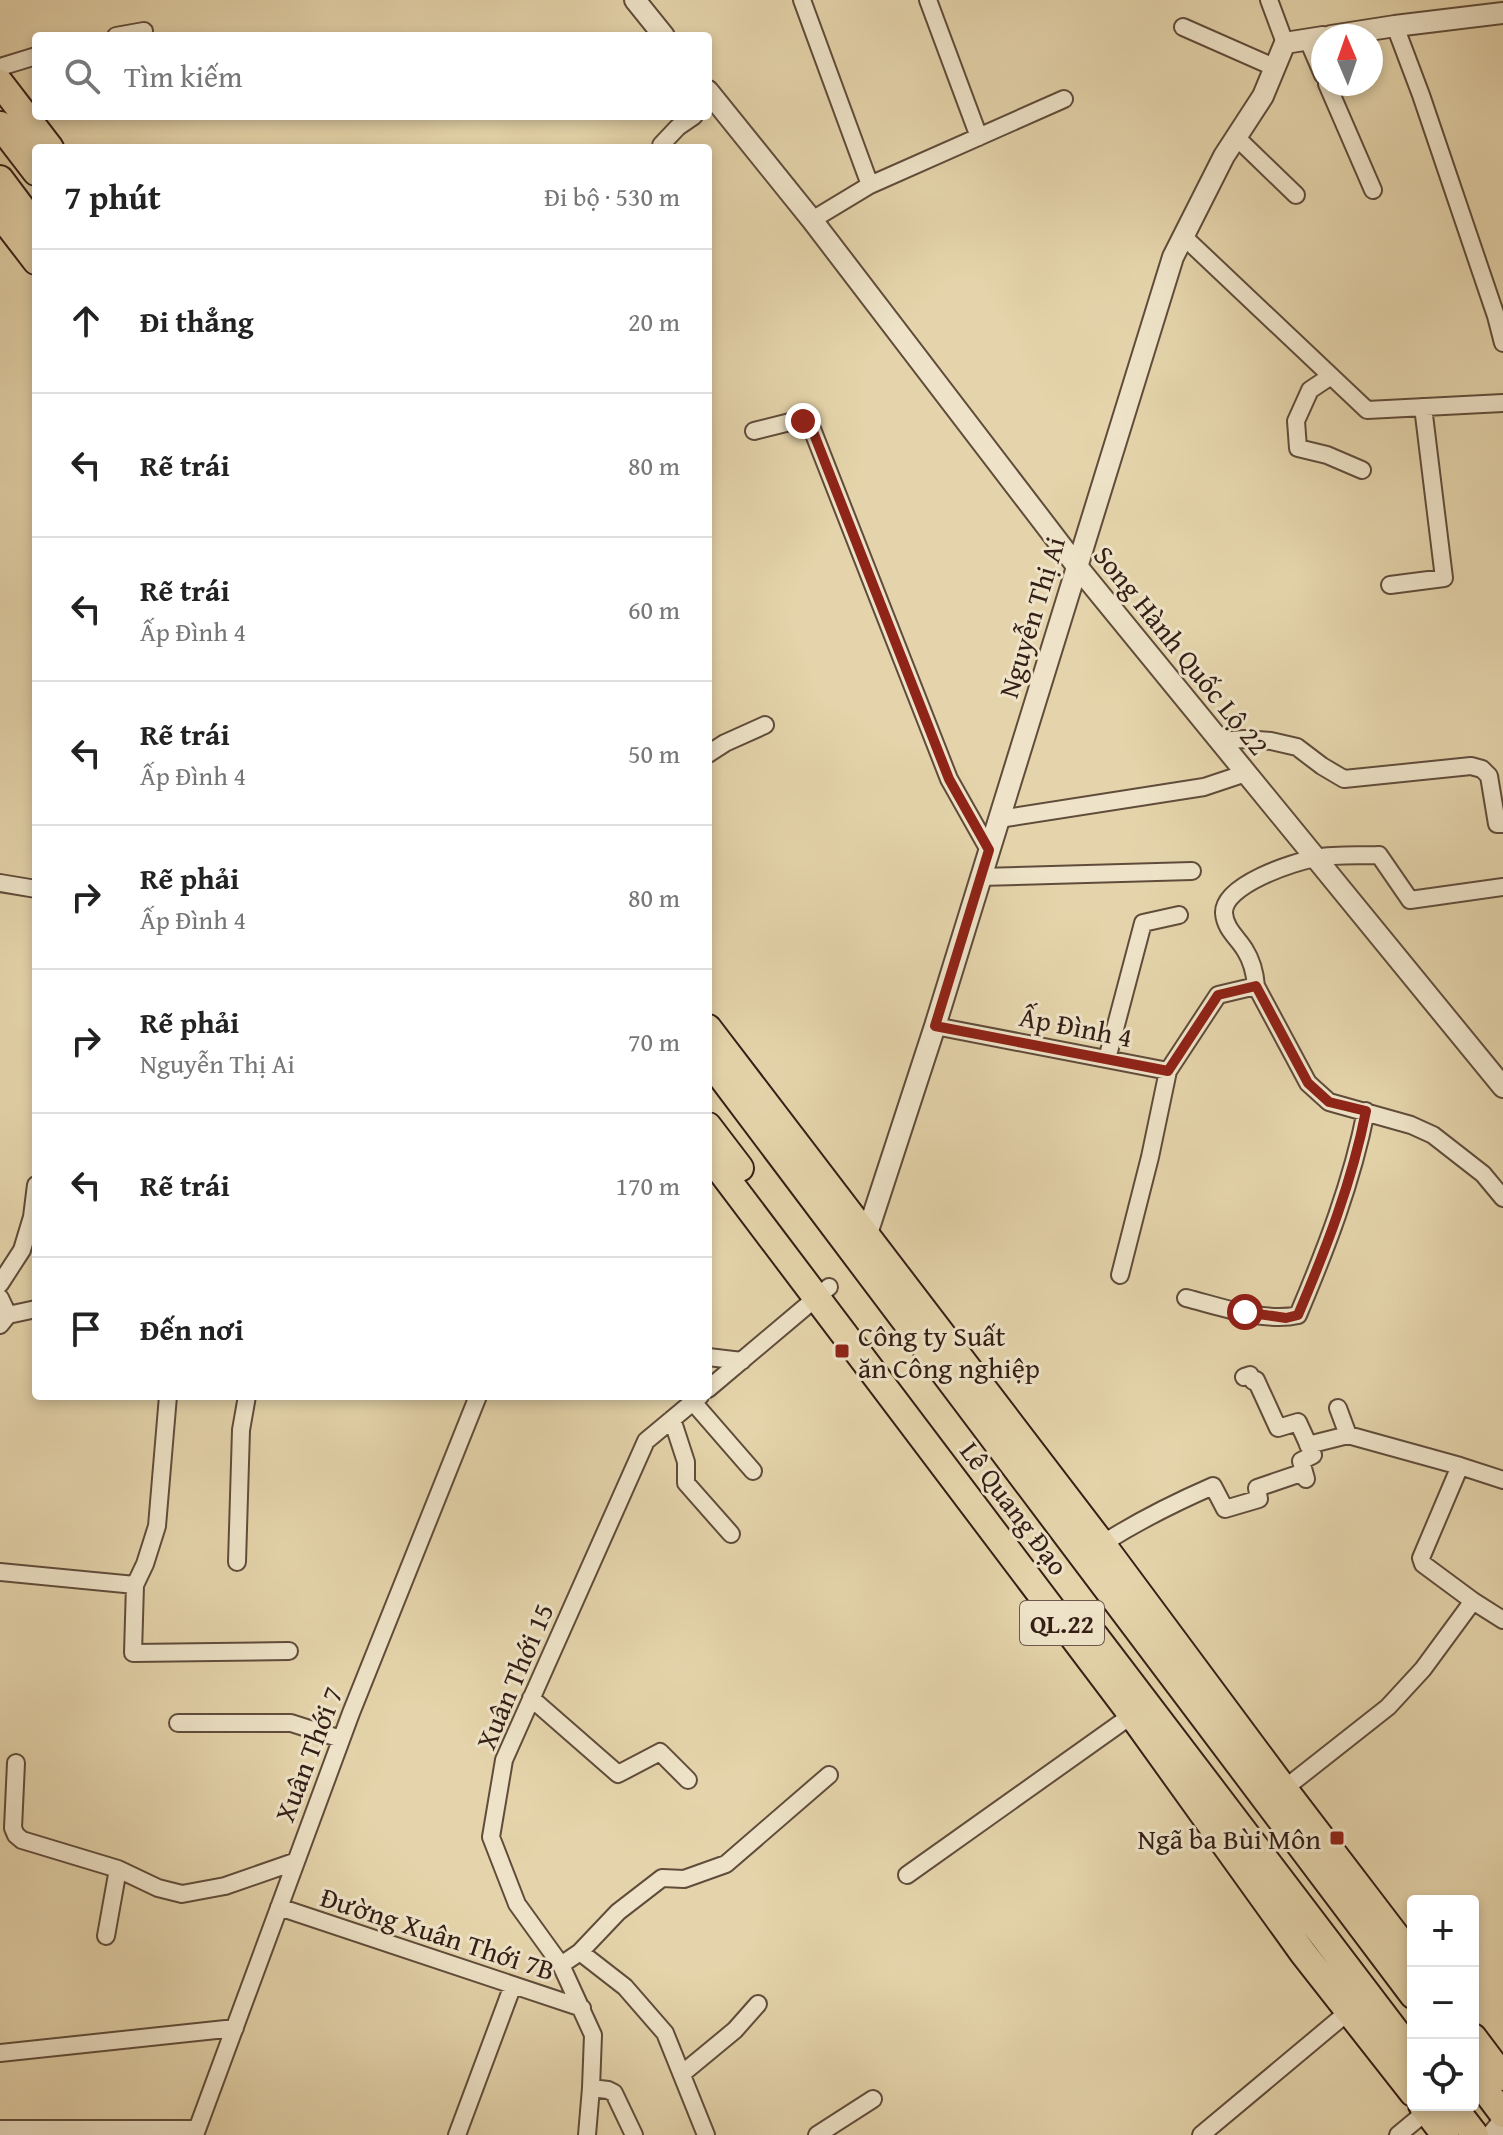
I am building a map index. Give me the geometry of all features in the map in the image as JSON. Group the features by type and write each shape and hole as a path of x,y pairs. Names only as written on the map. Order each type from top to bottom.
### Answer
{"highway":[{"path":"0,83 47,144"},
{"path":"0,125 32,167"},
{"path":"0,179 32,222"},
{"path":"0,214 32,256"},
{"name":"Lê Quang Đạo","path":"712,1034 862,1248 1407,1987"},
{"name":"Lê Quang Đạo","path":"712,1064 1102,1544 1407,1950"},
{"name":"Lê Quang Đạo","path":"712,1132 823,1292 1303,1953 1348,2012 1407,2079"},
{"name":"Lê Quang Đạo","path":"712,1159 823,1292 1407,2046"},
{"path":"1474,2039 1503,2077"},
{"path":"1479,2082 1503,2114"},
{"name":"Lê Quang Đạo","path":"1433,2111 1445,2135"},
{"name":"Lê Quang Đạo","path":"1439,2111 1475,2135"}],"street":[{"path":"635,0 661,32"},
{"path":"802,0 870,185"},
{"path":"928,0 979,137"},
{"path":"1269,0 1285,43 1311,39"},
{"path":"1383,28 1503,13"},
{"path":"1395,26 1426,109 1503,343"},
{"path":"1183,27 1276,68"},
{"path":"138,32 144,31"},
{"name":"Nguyễn Thị Ai","path":"862,1248 935,1026 1173,257 1224,156 1263,96 1285,43"},
{"path":"0,67 32,57"},
{"path":"1332,96 1373,190"},
{"path":"812,220 870,185 1064,99"},
{"name":"Song Hành Quốc Lộ 22","path":"712,100 812,220 1076,565 1503,1087"},
{"path":"662,144 688,120"},
{"path":"1236,137 1296,195"},
{"path":"1183,236 1367,410 1503,403"},
{"path":"1331,376 1310,390 1296,421 1298,448 1327,455 1362,470"},
{"path":"1390,585 1444,578 1423,407"},
{"path":"754,431 798,420 812,429 949,779 989,850"},
{"path":"712,751 765,725"},
{"path":"1220,741 1271,741 1297,747 1344,779 1471,766 1482,769 1489,776 1497,824 1503,824"},
{"path":"999,819 1204,787 1246,773"},
{"path":"1503,887 1410,900 1379,855 1316,858 1251,881 1228,899 1224,911 1235,939 1245,950 1256,986 1308,1083 1329,1102 1411,1125 1433,1135 1483,1174 1503,1198"},
{"path":"980,877 1192,871"},
{"path":"0,883 32,888"},
{"path":"1107,1059 1143,923 1179,915"},
{"path":"1120,1275 1168,1071 1218,995 1256,986"},
{"name":"Ấp Đình 4","path":"935,1026 1168,1071"},
{"path":"1186,1298 1245,1312 1286,1318 1298,1315 1322,1260 1339,1209 1361,1140 1366,1111"},
{"path":"0,1284 22,1250 32,1217"},
{"path":"712,1386 823,1292"},
{"path":"0,1298 4,1320 32,1310"},
{"path":"712,1357 742,1361"},
{"path":"1102,1544 1135,1522 1213,1486 1225,1509 1259,1499 1257,1488 1305,1477 1301,1461 1313,1455 1298,1422 1278,1428 1256,1380 1253,1381 1250,1375 1244,1377"},
{"path":"168,1400 157,1526 135,1585 133,1653 289,1651"},
{"path":"237,1562 241,1430 246,1400"},
{"name":"Xuân Thới 7","path":"196,2132 341,1739 476,1400"},
{"name":"Xuân Thới 15","path":"587,2135 593,2035 561,1965 517,1904 491,1837 504,1760 646,1441 696,1400"},
{"path":"698,1400 753,1471"},
{"path":"1338,1408 1348,1435"},
{"path":"672,1419 686,1462 686,1483 731,1534"},
{"path":"1308,1445 1348,1435 1503,1480"},
{"path":"1460,1466 1421,1561 1503,1620"},
{"path":"0,1572 135,1585"},
{"path":"1284,1789 1388,1707 1423,1669 1473,1601"},
{"path":"531,1698 618,1774 660,1752 688,1780"},
{"path":"907,1875 1132,1715"},
{"path":"178,1723 291,1723 341,1739"},
{"path":"16,1763 13,1828 22,1840 118,1869 158,1888 182,1894 225,1886 294,1862"},
{"path":"561,1965 580,1952 618,1912 662,1878 684,1879 726,1864 829,1775"},
{"path":"106,1936 118,1869"},
{"name":"Đường Xuân Thới 7B","path":"279,1907 582,2008"},
{"path":"580,1952 625,1987 665,2033 706,2135"},
{"path":"457,2135 513,1985"},
{"path":"683,2073 735,2030 758,2004"},
{"path":"1201,2135 1348,2012"},
{"path":"0,2053 235,2028"},
{"path":"591,2088 614,2093 634,2135"},
{"path":"817,2135 873,2099"},
{"path":"1398,2135 1422,2111"},
{"path":"1492,2135 1503,2122"},
{"path":"0,2129 196,2132"}],"place":[{"name":"Công ty Suất ăn Công nghiệp","path":"842,1351"},
{"name":"Ngã ba Bùi Môn","path":"1337,1838"}],"route":[{"path":"803,421 812,429 949,779 989,850 935,1026 1168,1071 1218,995 1256,986 1308,1083 1329,1102 1366,1111 1361,1140 1322,1260 1298,1315 1286,1318 1245,1312"}]}
